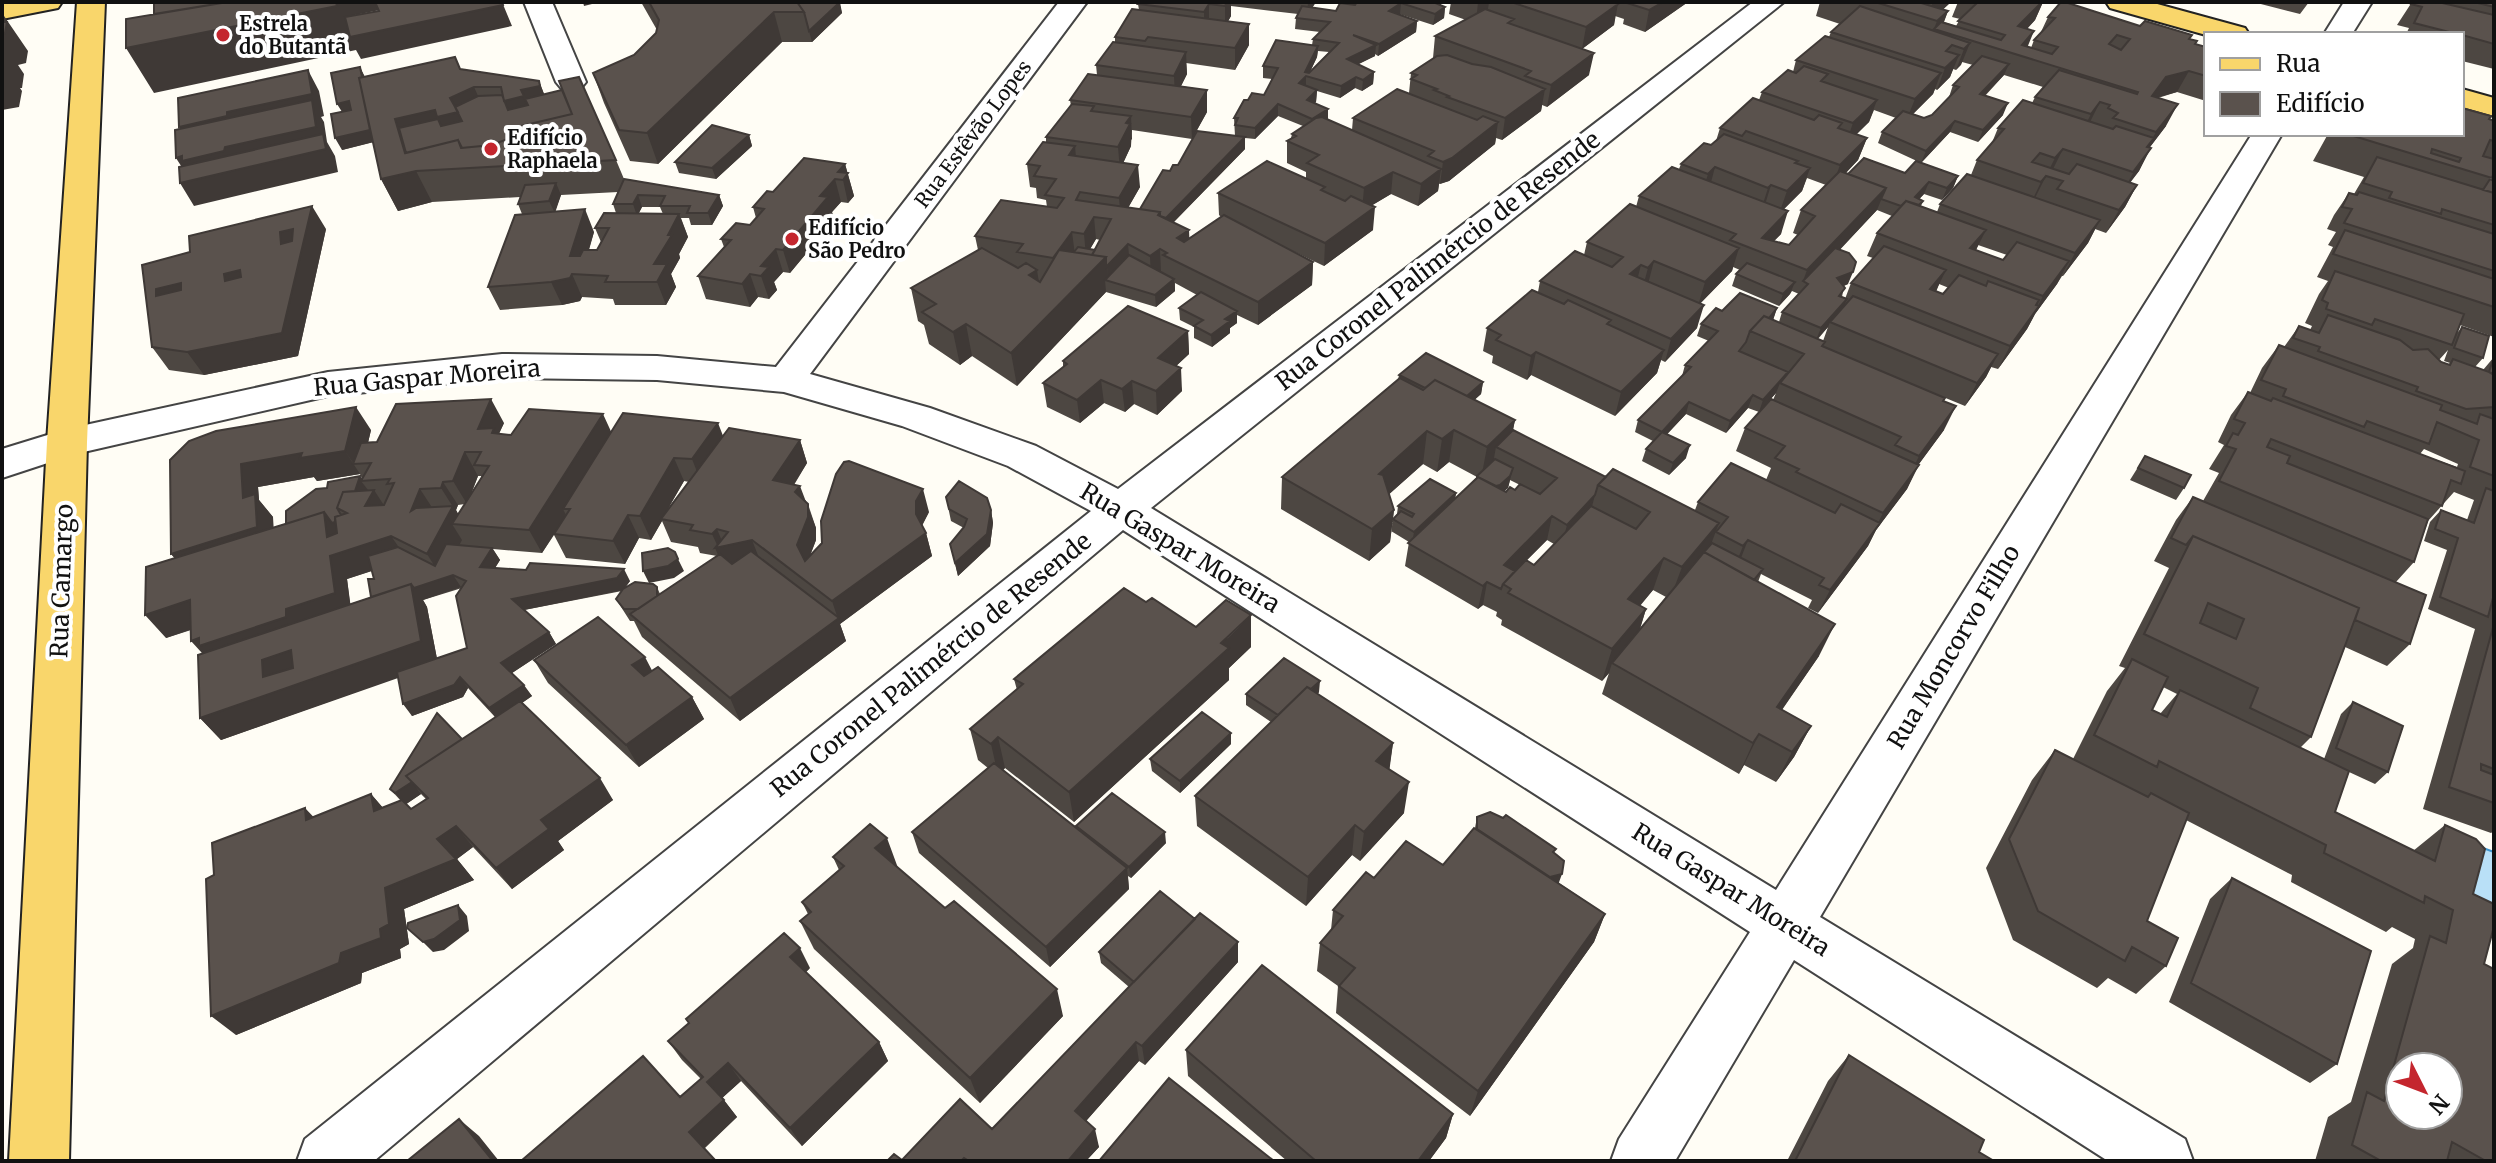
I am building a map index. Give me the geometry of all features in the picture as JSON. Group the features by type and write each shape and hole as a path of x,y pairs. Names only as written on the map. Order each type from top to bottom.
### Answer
{"main road":[{"path":"2,11 48,2"},
{"name":"Rua Camargo","path":"39,1161 67,442 91,2"},
{"path":"2120,2 2228,32"},
{"path":"2464,99 2494,107"}],"street":[{"path":"538,2 571,82"},
{"name":"Rua Estêvão Lopes","path":"786,380 1073,2"},
{"name":"Rua Coronel Palimércio de Resende","path":"327,1161 1121,509 1770,2"},
{"path":"2339,32 2358,2"},
{"name":"Rua Moncorvo Filho","path":"1641,1161 2266,136"},
{"name":"Rua Gaspar Moreira","path":"2,464 67,442 328,384 502,366 657,368 786,380 916,417 1022,456 1121,509 2163,1161"}],"water":[{"path":"2439,832 2494,852 2494,912 2486,909 2439,854"}],"building":[{"path":"154,2 228,2 154,14"},
{"path":"228,2 336,2 337,6 126,48 126,19"},
{"path":"375,2 502,2 503,5 350,37 345,17 379,11"},
{"path":"649,2 797,2 804,12 774,12 647,133 619,130 593,73 634,55 656,33 659,20"},
{"path":"797,2 840,2 809,31 804,12"},
{"path":"1227,2 1225,6 1209,4 1204,12 1138,4"},
{"path":"1357,2 1433,2 1445,7 1435,14 1401,3 1389,11 1417,21 1379,44 1353,35 1376,45 1347,59 1374,72 1363,80 1356,77 1341,86 1306,76 1299,83 1317,90 1307,100 1328,109 1312,119 1278,104 1255,128 1235,125 1238,118 1234,118 1244,100 1248,100 1252,93 1264,95 1278,68 1263,66 1276,40 1318,46 1305,72 1309,73 1339,43 1313,39 1330,22 1296,18 1302,6 1336,11 1340,3 1355,5"},
{"path":"1511,2 1612,2 1618,4 1586,27"},
{"path":"1628,2 1663,2 1649,10"},
{"path":"1875,2 1918,2 1948,11 1937,21"},
{"path":"1978,2 2042,2 2018,26 2034,31 2022,45 2052,54 2058,47 2034,40 2055,18 2048,17 2061,2 2065,2 2140,26 2145,21 2192,35 2189,39 2204,46 2204,75 2189,71 2166,77 2152,96 2178,104 2156,132 2113,118 2118,113 2108,108 2110,105 2100,102 2091,114 2035,97 2059,70 2138,92 1934,29 1941,22 2001,40 2005,35 1958,21","holes":["2117,35 2130,39 2121,50 2109,44"]},
{"path":"2438,2 2494,15 2494,44 2464,36 2464,32 2449,32 2414,23 2422,7 2411,4"},
{"path":"2474,2 2494,2 2494,7"},
{"path":"1860,6 1970,43 1964,49 1952,45 1946,51 1959,55 1945,68 1831,32"},
{"path":"1132,9 1249,24 1235,48 1148,37 1145,41 1115,37"},
{"path":"1485,9 1514,19 1508,23 1594,53 1551,85 1525,76 1531,71 1435,36"},
{"path":"2,22 7,22 2,34"},
{"path":"1825,36 1941,73 1915,99 1796,60"},
{"path":"1113,42 1186,52 1174,76 1096,65"},
{"path":"1447,55 1491,67 1545,89 1505,118 1447,97 1434,90 1437,89 1411,79 1417,75 1411,73 1437,56"},
{"path":"1982,56 2009,64 1980,94 2008,103 1983,130 1955,121 1926,151 1882,132 1903,111 1924,118 1932,115 1959,87 1953,85"},
{"path":"455,57 460,69 539,81 540,86 521,90 524,96 504,101 501,87 474,87 450,98 458,112 437,117 435,110 395,119 405,153 458,140 461,148 492,145 523,133 521,126 572,114 559,81 579,77 616,160 416,171 381,179 359,78"},
{"path":"1804,66 1828,74 1821,81 1877,100 1853,123 1762,92 1788,70 1796,73"},
{"path":"360,67 362,77 359,78 370,130 335,138 331,114 351,110 349,101 337,104 331,73"},
{"path":"308,70 312,94 227,112 227,116 179,127 178,98"},
{"path":"1088,74 1207,90 1191,117 1070,100"},
{"path":"1397,89 1477,120 1483,116 1498,122 1443,162 1428,156 1434,151 1353,118"},
{"path":"562,90 572,114 521,126 523,133 492,145 462,148 458,140 406,153 399,128 438,119 441,126 462,121 455,107 478,96 502,95 508,110 528,105 525,99"},
{"path":"1753,98 1814,120 1819,115 1842,123 1838,128 1867,138 1840,165 1746,131 1742,136 1720,128"},
{"path":"312,100 316,127 225,147 224,151 182,161 182,156 176,158 175,130"},
{"path":"2023,100 2113,129 2116,126 2154,138 2147,147 2151,148 2133,172 2063,149 2055,158 2040,153 2032,162 2069,174 2077,164 2137,185 2119,210 2057,189 2063,181 2046,176 2041,182 1977,160 2004,129 1998,128"},
{"path":"1072,104 1094,106 1091,111 1131,116 1118,147 1046,137"},
{"path":"2464,109 2491,116 2494,141 2490,140 2483,156 2494,159 2492,178 2354,136 2464,136","holes":["2432,149 2461,158 2459,162 2431,153"]},
{"path":"1322,117 1441,169 1421,184 1393,172 1364,188 1307,163 1319,155 1287,141 1296,136 1292,134"},
{"path":"712,125 749,135 712,168 675,162"},
{"path":"1197,131 1245,137 1166,218 1160,216 1160,212 1140,209 1163,170 1170,171 1173,165 1178,165"},
{"path":"323,134 326,149 180,183 179,167"},
{"path":"1724,134 1810,168 1787,191 1771,185 1768,188 1715,167 1708,174 1681,164 1704,143 1711,145"},
{"path":"1043,142 1075,146 1069,155 1138,165 1119,198 1080,192 1076,200 1160,212 1158,215 1189,230 1177,238 1184,242 1224,215 1313,262 1258,302 1163,255 1167,253 1160,249 1150,256 1128,244 1106,267 1106,257 1092,255 1111,219 1094,217 1084,234 1072,232 1053,258 1017,252 1023,244 975,236 1001,200 1057,208 1064,198 1045,195 1056,179 1034,176 1040,166 1027,164"},
{"path":"2377,157 2494,193 2494,225 2442,209 2441,214 2389,198 2392,192 2363,183"},
{"path":"804,158 845,164 838,172 848,173 843,180 835,179 820,196 828,197 783,250 776,249 761,266 769,267 761,276 750,274 742,284 698,276 731,240 721,239 736,223 750,225 764,209 753,207 767,191 773,192"},
{"path":"1864,158 1905,173 1916,161 1958,176 1947,188 1929,182 1915,197 1923,201 1919,205 1906,201 1901,206 1881,199 1886,188 1848,174"},
{"path":"1267,161 1325,187 1321,190 1345,201 1351,196 1375,207 1325,243 1218,193"},
{"path":"1672,167 1788,211 1762,238 1789,245 1815,216 1801,210 1840,171 1886,188 1807,270 1730,240 1736,234 1639,196"},
{"path":"1967,174 2100,220 2075,253 1940,204"},
{"path":"624,179 719,195 708,213 687,213 690,206 660,206 665,196 638,195 633,204 613,204"},
{"path":"2490,179 2494,181 2494,193 2483,190"},
{"path":"556,183 549,201 518,204 525,185"},
{"path":"2359,192 2494,234 2494,271 2344,223 2352,209 2342,207 2349,193 2357,195"},
{"path":"1906,201 1986,230 1970,248 2003,260 2017,242 2069,261 2043,296 1877,233"},
{"path":"1630,204 1739,248 1705,282 1654,261 1648,268 1641,265 1630,274 1704,305 1671,339 1540,281 1575,251 1612,267 1623,257 1587,242"},
{"path":"312,206 282,333 187,352 152,347 142,265 190,252 189,236","holes":["293,229 292,241 281,244 280,232","240,270 241,277 225,281 224,274","181,283 181,290 156,296 156,289"]},
{"path":"585,209 570,256 580,256 583,250 597,250 609,228 595,228 604,213 679,214 668,235 672,235 654,264 667,264 657,282 605,282 608,276 572,274 570,278 551,282 488,287 515,215"},
{"path":"2345,230 2494,279 2494,307 2333,254"},
{"path":"1884,246 1946,270 1930,289 1943,294 1959,275 1986,286 1988,281 2039,300 2036,305 2039,306 2010,346 1851,283"},
{"path":"1078,247 1095,250 1092,255 1074,252"},
{"path":"982,248 1018,268 1026,263 1037,270 1029,275 1040,282 1059,250 1106,257 1011,353 966,324 953,332 922,312 936,304 911,288"},
{"path":"1835,248 1849,253 1856,262 1853,272 1837,278 1845,288 1839,296 1847,299 1821,328 1782,312 1808,284 1803,281"},
{"path":"1129,255 1174,279 1155,295 1105,280"},
{"path":"1747,263 1795,282 1783,294 1736,274"},
{"path":"2335,271 2464,314 2452,345 2375,319 2372,325 2326,309 2328,303 2322,300"},
{"path":"1532,290 1564,304 1568,300 1611,320 1607,324 1664,350 1621,392 1536,352 1531,356 1496,340 1501,335 1487,328"},
{"path":"1201,292 1237,311 1225,319 1230,321 1211,335 1194,326 1203,320 1179,308"},
{"path":"1740,293 1777,308 1769,318 1764,316 1750,331 1739,351 1788,372 1763,400 1753,395 1730,421 1689,402 1662,432 1638,420 1691,367 1685,365 1718,331 1701,324 1716,308 1722,311"},
{"path":"1853,296 1998,354 1977,383 1830,322"},
{"path":"1128,306 1188,331 1158,358 1181,368 1156,391 1132,381 1122,389 1101,380 1077,400 1043,383 1067,364 1063,361"},
{"path":"2328,315 2400,340 2413,350 2428,349 2441,362 2450,365 2453,359 2492,373 2494,407 2466,409 2416,391 2418,387 2318,351 2320,347 2293,338 2299,326 2319,333"},
{"path":"1764,316 1825,342 1822,346 1945,398 1943,401 1956,406 1919,456 1895,445 1901,437 1780,383 1804,354 1750,331"},
{"path":"2462,327 2489,336 2483,358 2454,348"},
{"path":"2279,345 2442,405 2440,410 2477,424 2480,414 2494,419 2494,476 2470,467 2479,440 2437,422 2429,444 2367,421 2364,427 2283,396 2286,389 2261,380"},
{"path":"1426,353 1483,382 1467,396 1435,380 1425,388 1399,375"},
{"path":"2494,357 2494,375 2489,372"},
{"path":"1400,378 1423,390 1435,380 1515,420 1487,447 1454,430 1442,439 1427,431 1379,474 1383,475 1394,510 1372,529 1282,477"},
{"path":"2248,392 2271,401 2273,398 2465,471 2461,484 2451,480 2442,506 2271,439 2267,447 2290,456 2287,463 2428,519 2414,562 2219,481 2236,449 2226,446 2233,433 2238,435 2245,423 2234,419"},
{"path":"491,399 478,429 494,428 492,433 511,435 529,409 603,414 529,530 452,524 489,466 474,465 481,452 465,452 453,481 443,482 441,488 420,489 411,511 453,506 427,554 391,536 330,556 335,593 286,609 286,617 199,646 199,638 191,641 190,600 145,615 146,567 324,512 327,537 337,533 335,517 347,513 337,508 343,492 374,490 365,506 384,505 394,483 387,484 390,479 361,481 371,463 353,464 361,443 377,442 396,404"},
{"path":"1771,399 1919,465 1883,513 1796,472 1799,469 1775,458 1785,446 1745,428"},
{"path":"356,407 345,451 300,458 302,453 241,464 243,498 255,494 257,527 171,554 170,460 189,441 216,431"},
{"path":"623,413 718,423 692,459 674,458 640,516 628,515 613,541 554,534 570,509 563,509"},
{"path":"729,428 800,440 773,480 800,486 795,492 808,504 808,517 797,545 805,561 822,543 821,521 836,474 844,462 849,461 923,489 916,501 916,514 926,533 832,601 752,540 715,548 728,532 717,529 712,534 690,530 693,525 661,519"},
{"path":"1513,430 1606,477 1598,485 1595,495 1567,525 1552,516 1504,565 1515,571 1501,589 1487,582 1483,586 1408,543 1478,477 1506,492 1510,487 1515,490 1520,484 1540,494 1557,478 1496,447"},
{"path":"1662,432 1690,445 1673,463 1646,449"},
{"path":"2145,456 2191,475 2184,488 2138,468"},
{"path":"1495,459 1513,468 1510,476 1496,486 1477,478"},
{"path":"1731,463 1835,513 1841,504 1880,523 1830,590 1819,585 1824,578 1748,540 1743,546 1716,532 1728,517 1698,502"},
{"path":"1613,469 1719,523 1682,567 1664,558 1628,599 1646,609 1612,649 1508,593 1511,589 1503,584 1526,560 1534,565 1591,506 1636,529 1650,512 1598,485"},
{"path":"360,476 355,491 343,492 337,508 341,515 335,517 335,522 332,523 324,512 286,524 286,511 316,489 327,488 328,482"},
{"path":"1430,479 1456,493 1414,532 1393,519 1401,511 1412,517 1414,514 1398,506"},
{"path":"959,481 987,498 991,510 987,534 955,563 950,544 967,519 949,509 946,497"},
{"path":"2486,488 2494,491 2494,594 2488,617 2440,597 2458,538 2435,529 2441,510 2474,523"},
{"path":"2193,497 2426,595 2410,644 2355,620 2359,608 2193,536 2186,545 2171,538"},
{"path":"2193,536 2359,608 2311,737 2250,708 2258,688 2144,634","holes":["2208,603 2244,619 2236,639 2200,623"]},
{"path":"1712,543 1763,569 1754,580 1704,552"},
{"path":"446,544 492,548 480,567 526,570 530,563 624,569 617,578 512,599 549,632 501,663 524,685 489,708 460,677 454,685 403,704 397,672 467,648 456,596 466,581 453,575 414,588 411,584 371,597 368,579 374,579 368,556 398,547 435,566"},
{"path":"668,548 675,552 678,559 668,566 643,571 642,553"},
{"path":"751,551 839,618 730,698 630,614 720,554 732,564"},
{"path":"1704,552 1835,624 1777,707 1811,726 1792,752 1759,734 1753,743 1612,663"},
{"path":"635,582 653,584 657,587 657,596 638,609 624,609 616,599 623,589"},
{"path":"411,584 421,641 200,718 198,655","holes":["291,650 293,668 263,677 262,660"]},
{"path":"1124,588 1146,602 1152,598 1196,627 1226,600 1251,615 1221,643 1229,648 1069,792 998,737 991,744 970,729 1023,684 1014,679"},
{"path":"598,617 645,657 632,665 644,676 658,667 692,697 626,745 534,660"},
{"path":"2494,624 2494,769 2481,764 2481,770 2494,775 2494,803 2449,787"},
{"path":"1284,658 1320,681 1311,689 1307,687 1278,715 1246,694"},
{"path":"2132,659 2168,677 2152,710 2167,717 2180,690 2349,771 2335,812 2435,861 2445,825 2476,839 2485,849 2473,894 2494,904 2494,930 2484,964 2494,969 2494,1161 2486,1161 2452,1142 2447,1161 2381,1161 2352,1145 2367,1092 2384,1101 2384,1131 2464,1131 2464,1051 2398,1051 2430,936 2446,943 2453,910 2425,896 2424,903 2324,853 2326,845 2159,761 2157,767 2094,735"},
{"path":"1307,687 1393,743 1376,761 1409,782 1364,832 1355,825 1308,877 1195,796"},
{"path":"520,701 600,778 541,820 549,829 496,868 456,826 437,839 456,859 385,888 389,924 380,929 381,938 341,953 339,963 211,1016 206,879 214,875 212,843 305,808 306,820 371,794 374,811 402,800 411,809 428,798 406,776"},
{"path":"2353,702 2403,726 2388,772 2336,748"},
{"path":"1202,712 1231,733 1180,781 1150,759"},
{"path":"437,713 462,739 406,776 412,782 395,793 390,789"},
{"path":"2055,750 2148,797 2151,793 2189,813 2147,921 2178,938 2166,966 2132,947 2125,961 2038,911 2009,839"},
{"path":"994,763 1127,868 1046,947 912,832"},
{"path":"1112,793 1165,832 1129,867 1076,826"},
{"path":"1490,812 1503,818 1506,815 1556,849 1553,852 1564,861 1562,874 1550,877 1477,829 1477,817"},
{"path":"870,824 887,838 875,848 945,908 954,901 1057,989 970,1078 800,921 811,912 802,902 844,866 833,857"},
{"path":"1474,828 1605,914 1478,1091 1339,986 1355,968 1320,943 1343,916 1333,910 1366,872 1374,878 1406,841 1443,865"},
{"path":"2232,878 2371,951 2337,1064 2191,983"},
{"path":"1160,891 1195,919 1134,982 1099,952"},
{"path":"458,905 460,920 434,939 423,942 407,928 408,923"},
{"path":"1200,913 1238,942 1142,1046 1136,1042 1075,1111 1095,1129 1068,1161 969,1161 964,1158 961,1161 887,1161 894,1154 902,1160 960,1099 992,1129"},
{"path":"784,933 800,948 790,957 879,1042 790,1128 728,1063 707,1082 724,1100 689,1132 716,1161 521,1161 643,1056 680,1097 703,1077 668,1041 689,1023 686,1019"},
{"path":"1262,965 1453,1114 1418,1161 1316,1161 1186,1050"},
{"path":"1849,1055 1984,1140 1979,1152 1994,1161 1795,1161"},
{"path":"1169,1078 1274,1161 1099,1161"},
{"path":"459,1119 493,1161 407,1161"}],"place":[{"name":"Estrela do Butantã","path":"223,35"},
{"name":"Edifício Raphaela","path":"491,149"},
{"name":"Edifício São Pedro","path":"792,239"}]}
